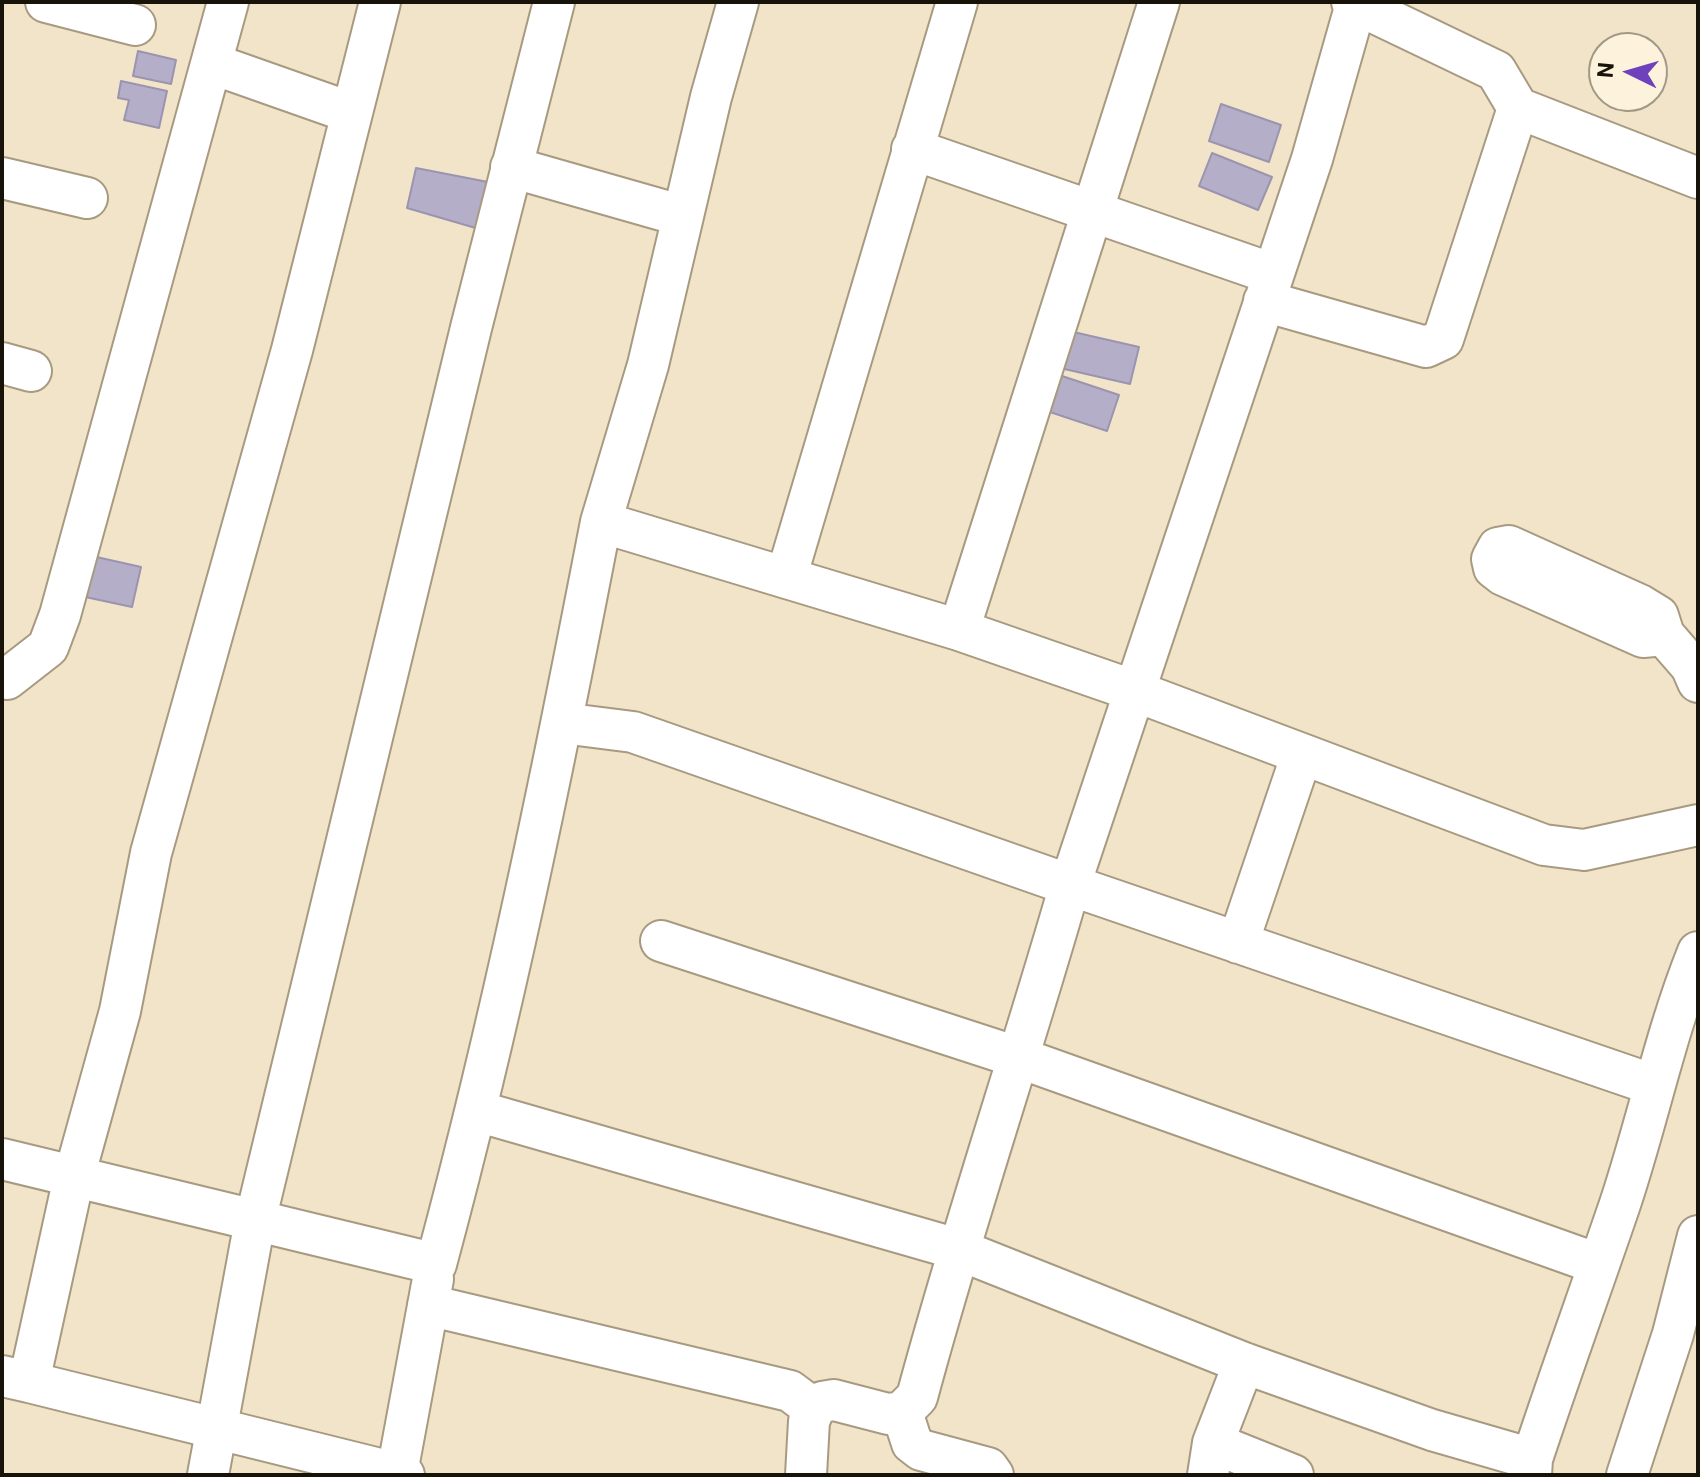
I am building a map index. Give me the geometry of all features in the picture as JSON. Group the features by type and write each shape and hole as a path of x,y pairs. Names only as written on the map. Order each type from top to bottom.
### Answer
{"street":[{"path":"46,2 135,25"},
{"path":"4,686 48,647 60,615 228,2"},
{"path":"380,2 292,350 151,853 120,1011 15,1379 400,1474 436,1264 477,1111 562,723 601,522 648,365 738,2"},
{"path":"208,1475 255,1221 511,167 554,2"},
{"path":"786,578 957,2"},
{"path":"959,630 1159,2"},
{"path":"806,1475 805,1448 814,1409 822,1402 834,1400 888,1414 902,1412 917,1397 957,1249 1020,1058 1070,885 1132,690 1312,159 1354,3 1496,71 1518,108 1698,178"},
{"path":"213,64 352,113"},
{"path":"912,149 1092,211 1269,287 1426,347 1443,339 1518,108"},
{"path":"511,167 683,216"},
{"path":"2,178 87,198"},
{"path":"601,522 959,630 1132,690 1544,845 1584,850 1698,825"},
{"path":"1664,635 1691,666 1698,682"},
{"path":"562,723 633,732 1654,1085"},
{"path":"1238,943 1302,754"},
{"path":"661,941 1020,1058 1598,1264"},
{"path":"477,1111 957,1249 1244,1363 1532,1467 1621,1202 1675,1009 1698,952"},
{"path":"2,1159 436,1264"},
{"path":"1627,1475 1686,1338 1698,1236"},
{"path":"428,1305 790,1391 814,1409"},
{"path":"1244,1363 1211,1459 1293,1475"},
{"path":"902,1412 912,1443 921,1450 988,1468 993,1475"}],"building":[{"path":"138,51 176,60 171,84 133,76"},
{"path":"121,81 167,91 159,128 124,120 129,100 118,98"},
{"path":"1221,104 1281,125 1269,162 1209,141"},
{"path":"1212,153 1272,177 1258,210 1199,186"},
{"path":"416,168 488,182 479,229 407,208"},
{"path":"1069,331 1139,347 1130,384 1060,368"},
{"path":"1059,375 1119,395 1107,431 1047,411"},
{"path":"92,556 141,567 132,607 76,595"}]}
